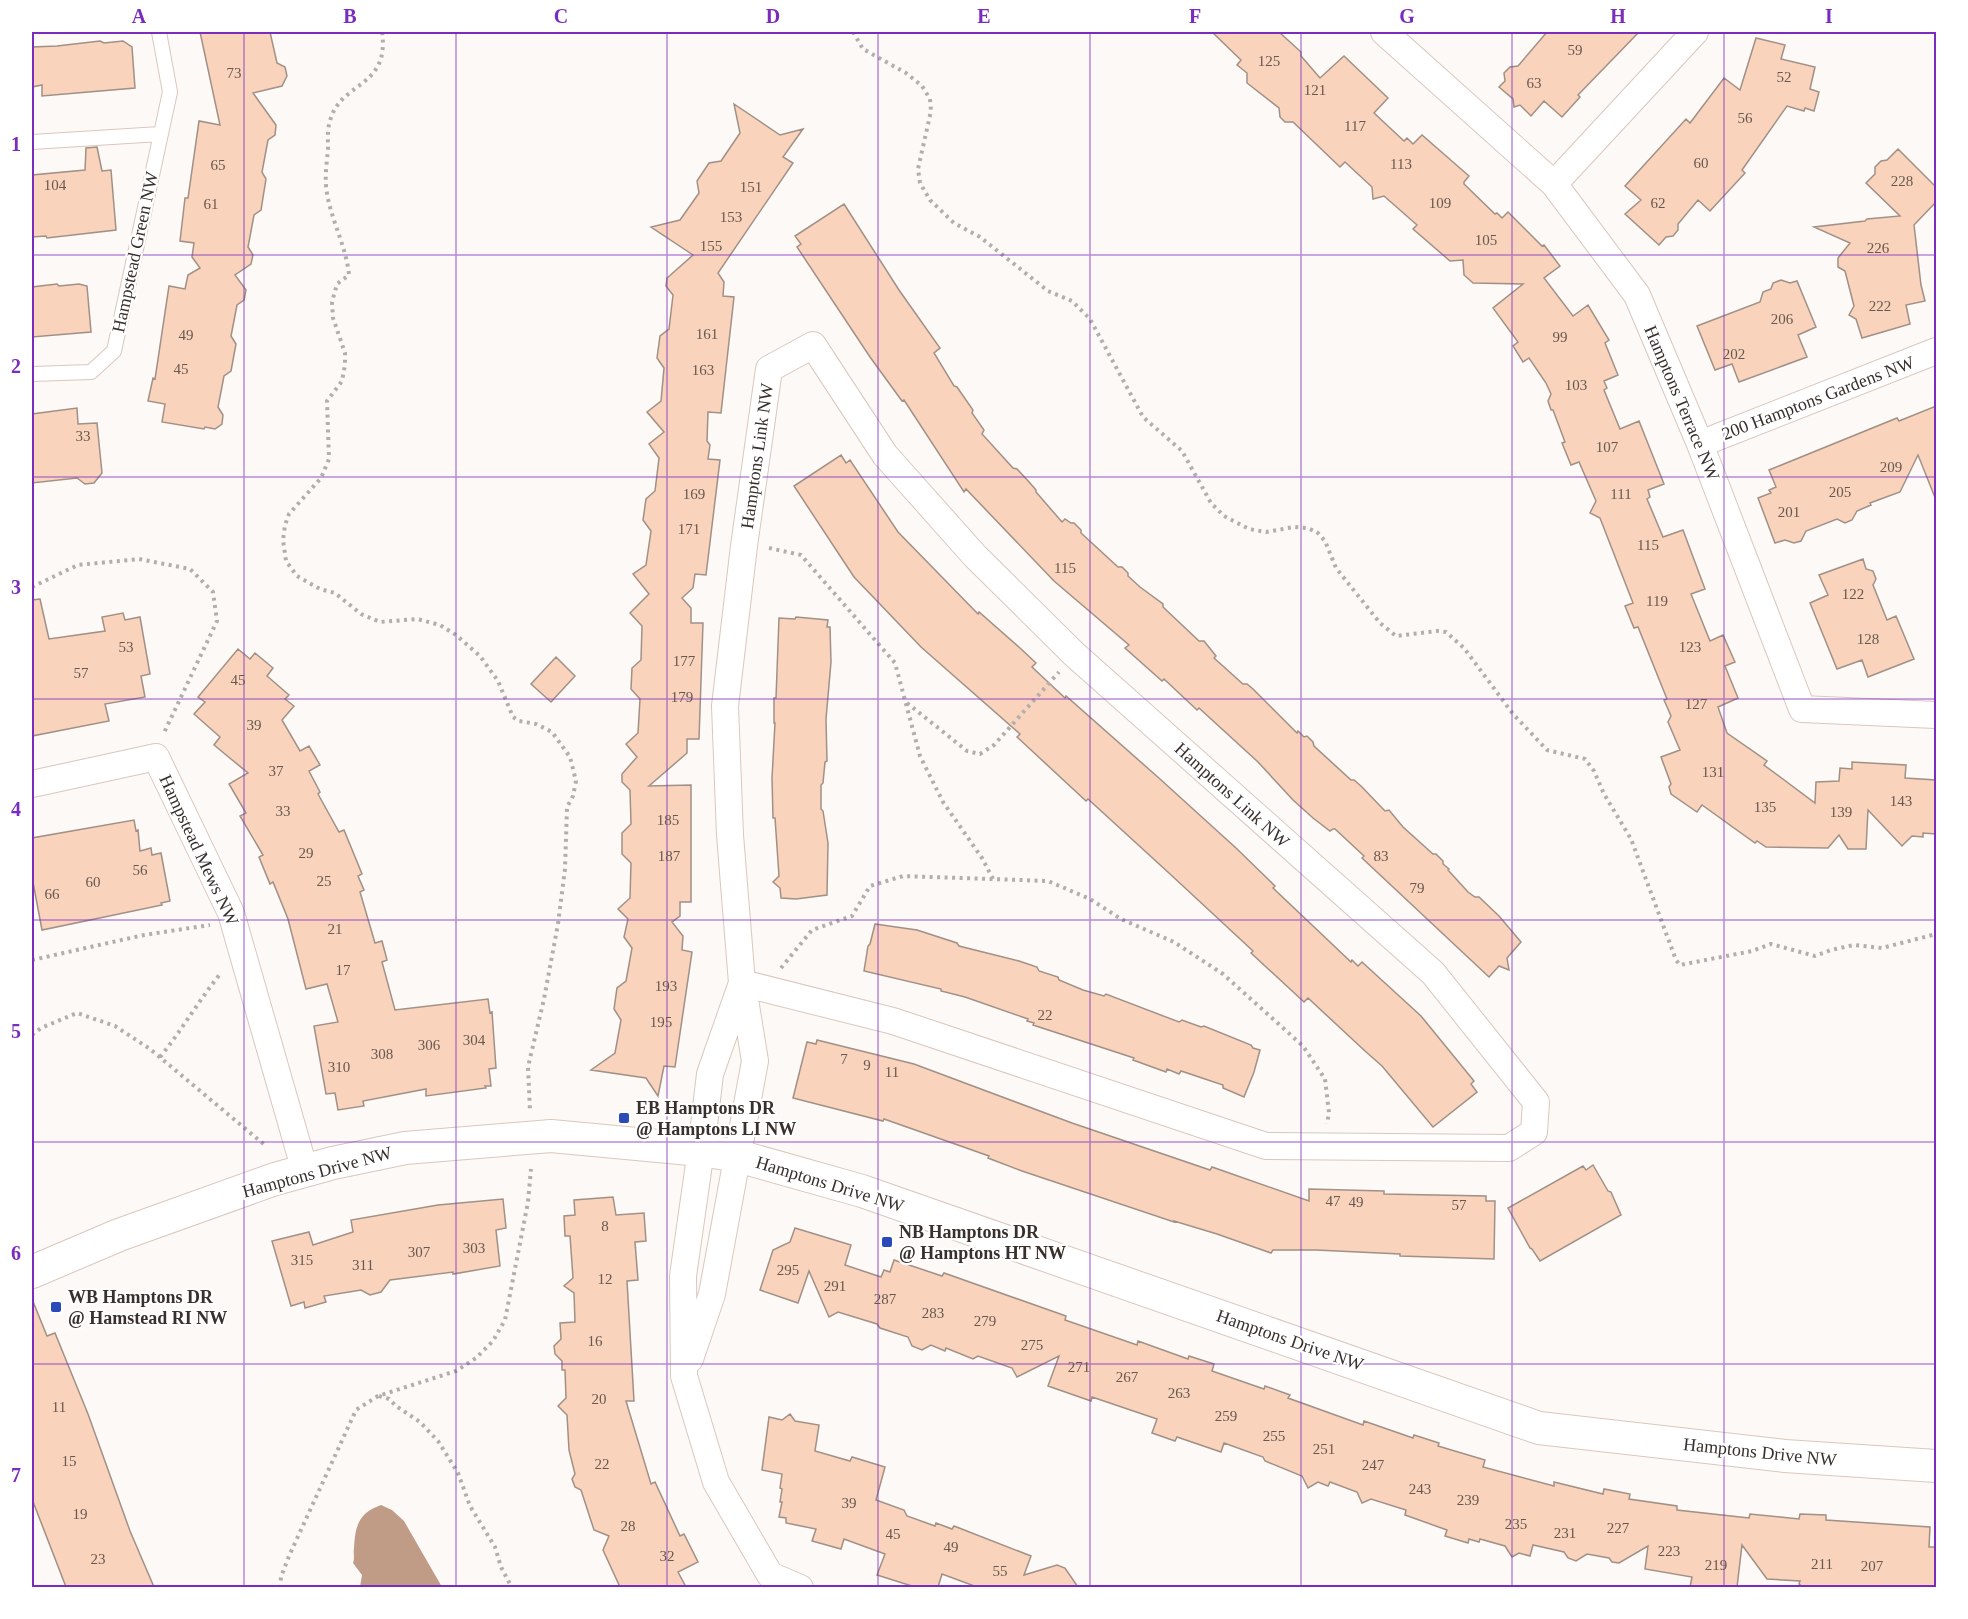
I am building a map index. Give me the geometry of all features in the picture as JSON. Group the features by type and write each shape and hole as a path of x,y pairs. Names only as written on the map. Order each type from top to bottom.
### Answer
{"street":[{"name":"Hamptons Terrace NW","path":"1384,32 1554,184 1636,295 1700,444 1802,709 1936,715"},
{"path":"1554,184 1695,32"},
{"name":"Hamptons Link NW","path":"684,1376 712,1294 755,1061 742,983 730,835 725,706 744,546 769,369 813,345 885,455 975,556 1074,654 1433,973 1536,1102 1534,1132 1509,1148 1266,1146 893,1021 742,983"},
{"name":"200 Hamptons Gardens NW","path":"1700,444 1936,351"},
{"name":"Hampstead Mews NW","path":"32,784 156,757 231,913 305,1171"},
{"name":"Hamptons Link NW","path":"742,983 710,1074 682,1276 684,1376 716,1482 770,1575 800,1587"},
{"name":"Hamptons Drive NW","path":"32,1272 119,1235 275,1179 405,1148 551,1136 701,1150 738,1156 862,1191 1539,1428 1785,1456 1936,1466"}],"lane":[{"name":"Hampstead Green NW","path":"32,374 91,372 114,351 170,93 159,32"},
{"path":"32,142 160,134"}],"path":[{"path":"382,32 382,60 372,76 340,102 329,122 326,187 335,224 347,258 349,275 337,284 332,302 333,318 345,352 345,366 342,381 327,401 329,459 321,478 290,514 285,525 283,540 286,561 297,576 320,589 335,593 361,614 380,622 417,619 440,625 456,635 480,656 498,681 513,717 519,722 536,724 552,732 570,757 576,781 573,796 567,807 565,869 558,924 528,1067 530,1116"},
{"path":"853,32 863,49 906,73 922,86 930,99 931,111 918,168 920,183 930,200 954,223 980,237 1048,291 1072,302 1090,320 1143,417 1182,451 1211,503 1224,516 1249,530 1266,532 1294,527 1317,532 1325,541 1336,568 1380,623 1396,636 1446,632 1464,648 1513,714 1547,750 1585,759 1594,771 1604,794 1630,839 1676,960 1680,965 1752,951 1771,944 1815,956 1854,945 1882,948 1936,934"},
{"path":"744,546 769,548 801,555 895,663 920,756 944,802 994,879"},
{"path":"32,587 78,565 139,559 190,569 213,591 217,621 165,728 156,757"},
{"path":"906,702 967,751 980,754 994,745 1074,654"},
{"path":"769,990 782,966 812,930 852,916 870,886 903,876 1048,881 1090,899 1121,919 1174,942 1223,974 1303,1046 1325,1079 1329,1113 1322,1147"},
{"path":"32,960 133,937 211,924 231,913"},
{"path":"160,1057 204,993 222,972"},
{"path":"32,1035 41,1028 77,1012 115,1026 160,1057 266,1146"},
{"path":"280,1587 281,1577 289,1556 356,1410 378,1396 456,1371 476,1358 493,1341 505,1320 528,1202 531,1169"},
{"path":"378,1396 389,1399 420,1422 438,1441 458,1473 470,1506 495,1547 501,1567 512,1587"}],"shaded area":[{"path":"381,1505 392,1510 404,1521 442,1587 360,1587 362,1575 353,1563 357,1527 367,1512"}],"building":[{"path":"200,32 270,32 277,63 285,67 287,76 282,86 253,93 276,125 275,135 268,140 262,172 266,179 261,210 254,215 248,247 253,255 251,264 235,275 246,290 244,300 237,305 231,336 236,344 231,371 224,376 218,407 223,415 222,424 215,429 162,422 165,404 148,401 153,378 155,379 169,286 185,289 188,275 200,268 192,257 194,243 180,241 185,198 188,198 199,121 220,125"},
{"path":"1212,32 1279,32 1301,52 1301,56 1320,78 1344,56 1388,98 1374,113 1404,141 1407,138 1413,144 1422,135 1469,176 1464,184 1495,214 1497,213 1502,218 1508,212 1542,246 1544,245 1560,266 1544,278 1573,316 1588,305 1609,340 1605,343 1618,375 1604,381 1607,388 1604,390 1620,429 1639,421 1664,484 1648,490 1650,497 1647,499 1663,537 1683,530 1705,589 1691,594 1710,641 1723,635 1735,662 1725,666 1738,698 1718,707 1727,733 1767,761 1764,765 1815,803 1816,782 1839,781 1840,768 1852,769 1852,762 1906,765 1905,778 1936,780 1936,834 1923,833 1923,837 1912,836 1902,846 1868,810 1866,849 1848,849 1839,835 1828,848 1766,847 1757,841 1755,843 1702,805 1697,812 1671,794 1669,787 1671,784 1661,757 1680,750 1668,722 1671,716 1664,700 1667,699 1638,627 1634,628 1625,606 1633,603 1600,518 1590,513 1596,501 1579,462 1571,465 1562,443 1565,442 1548,401 1551,394 1546,383 1529,358 1523,362 1513,346 1518,342 1493,308 1523,284 1473,283 1464,275 1463,260 1450,261 1413,229 1417,225 1384,196 1373,199 1372,187 1345,162 1340,167 1293,122 1285,122 1280,117 1279,108 1247,83 1247,73 1237,65 1241,60"},
{"path":"1547,32 1639,32 1578,95 1580,97 1562,117 1544,101 1531,116 1520,105 1514,107 1513,99 1499,87 1505,81 1504,73 1510,67 1518,66"},
{"path":"1756,38 1785,45 1781,59 1815,67 1810,89 1819,92 1814,111 1805,108 1804,111 1787,106 1742,170 1745,173 1710,211 1698,200 1678,224 1678,230 1673,236 1666,237 1659,245 1625,214 1641,200 1625,186 1686,119 1690,123 1724,78 1740,90"},
{"path":"100,41 104,43 123,41 132,47 135,88 42,96 42,85 32,87 32,47"},
{"path":"734,104 780,135 803,129 783,157 793,163 718,273 724,282 723,296 734,297 721,413 708,412 707,441 710,445 708,459 720,460 706,575 695,574 693,588 682,598 691,608 691,623 703,623 699,739 687,739 687,753 649,786 691,785 691,902 680,902 680,916 672,922 683,936 682,950 692,952 675,1067 664,1066 658,1096 646,1078 591,1070 615,1053 621,1020 614,1009 617,988 626,981 632,948 624,937 628,919 618,909 630,898 631,863 622,854 622,833 631,824 630,790 622,782 622,774 637,757 626,744 638,733 640,699 631,689 632,668 641,660 642,626 630,613 649,594 633,574 646,565 651,531 643,520 646,499 655,491 659,458 649,444 664,432 647,412 661,401 664,368 657,358 660,336 669,329 673,295 666,286 667,278 693,255 651,227 680,220 699,193 697,181 709,163 721,161 740,133"},
{"path":"97,147 102,171 111,170 116,230 47,238 46,236 32,237 32,175 85,170 86,148"},
{"path":"1898,149 1936,187 1936,202 1914,225 1925,301 1906,305 1910,324 1862,338 1856,319 1849,315 1854,306 1845,271 1838,267 1838,258 1850,243 1814,227 1900,216 1866,183 1875,174 1875,167 1881,161 1887,160"},
{"path":"844,204 899,290 940,348 934,353 954,386 973,410 972,413 984,430 982,434 1030,483 1062,522 1065,519 1074,523 1081,533 1118,567 1122,567 1140,587 1163,604 1163,607 1199,641 1204,641 1216,656 1214,658 1243,684 1253,689 1297,733 1298,731 1304,737 1307,736 1314,746 1351,780 1361,786 1385,811 1389,810 1403,827 1443,861 1443,864 1468,892 1479,897 1499,916 1521,942 1507,958 1509,970 1499,966 1489,977 1362,858 1364,856 1335,829 1330,831 1313,818 1258,762 1199,708 1197,710 1164,679 1162,681 1125,648 1129,645 1054,581 966,489 964,492 904,400 902,401 870,357 797,247 801,244 795,236"},
{"path":"1781,280 1790,283 1797,281 1816,327 1798,335 1807,357 1739,382 1732,364 1715,370 1697,326 1760,302 1763,292 1771,289 1773,283"},
{"path":"57,284 59,286 79,284 87,286 91,332 32,337 32,287"},
{"path":"1936,406 1936,500 1918,455 1900,492 1870,503 1871,505 1857,511 1852,520 1845,523 1837,519 1806,531 1801,541 1794,543 1785,540 1775,543 1758,498 1771,493 1769,490 1776,487 1769,470 1897,418 1899,421"},
{"path":"77,408 78,424 97,423 102,473 94,483 85,484 77,478 32,483 32,414"},
{"path":"841,455 846,463 850,460 898,532 978,614 979,612 1036,663 1032,667 1065,698 1066,696 1236,848 1275,886 1273,888 1351,962 1352,960 1358,966 1362,962 1421,1016 1474,1081 1471,1084 1477,1092 1433,1127 1382,1066 1308,998 1304,1002 1170,874 1017,737 1020,734 921,647 854,577 794,486"},
{"path":"1863,559 1866,569 1873,571 1876,579 1873,585 1887,620 1896,616 1914,659 1868,677 1862,660 1837,669 1810,603 1828,595 1819,575"},
{"path":"40,599 49,639 105,631 102,617 123,613 125,620 140,617 150,674 141,676 145,697 105,704 109,721 32,736 32,600"},
{"path":"796,617 828,620 831,662 826,719 827,761 821,785 821,809 828,843 827,895 796,899 781,898 780,888 773,882 779,876 775,818 773,818 772,778 779,618 795,619"},
{"path":"238,649 250,659 255,653 273,668 267,676 289,695 285,699 294,706 282,720 300,751 309,746 320,765 309,771 320,792 318,794 339,832 344,830 362,874 358,876 364,890 360,892 375,943 382,941 387,960 382,962 395,1010 488,999 490,1013 492,1012 496,1068 489,1069 491,1086 426,1096 426,1089 363,1101 364,1106 338,1110 335,1093 326,1094 314,1026 338,1022 327,984 306,989 288,919 273,882 270,884 259,857 263,855 240,816 246,813 229,784 248,773 214,745 220,737 194,714 205,702 198,697"},
{"path":"556,657 575,676 551,702 531,684"},
{"path":"134,820 136,831 138,830 140,851 151,848 152,855 161,853 170,901 161,903 162,905 42,930 32,877 32,838"},
{"path":"875,924 917,930 957,943 959,946 1019,961 1037,967 1039,971 1058,977 1059,980 1083,990 1104,996 1106,994 1179,1022 1182,1020 1204,1026 1251,1045 1260,1050 1244,1097 1223,1088 1223,1085 1181,1071 1179,1074 1167,1069 1166,1072 1133,1060 1134,1058 1033,1025 1034,1023 1027,1021 1028,1019 941,991 941,989 864,971 868,946"},
{"path":"817,1040 914,1064 1072,1123 1210,1170 1212,1167 1309,1201 1309,1189 1384,1191 1384,1194 1486,1196 1486,1201 1495,1201 1494,1259 1316,1250 1273,1250 1271,1253 1174,1222 1022,1171 988,1158 989,1156 884,1119 883,1121 793,1098 807,1042 816,1044"},
{"path":"1593,1165 1608,1191 1611,1192 1621,1215 1540,1261 1530,1248 1508,1208 1583,1166 1586,1170"},
{"path":"613,1197 616,1215 644,1213 646,1241 635,1242 638,1280 627,1281 634,1401 626,1401 651,1484 655,1482 680,1536 684,1534 698,1562 678,1572 686,1587 620,1587 603,1550 609,1536 594,1530 581,1490 575,1487 572,1479 575,1474 569,1450 567,1415 558,1406 566,1398 565,1370 562,1370 562,1361 555,1354 554,1346 561,1339 560,1323 575,1322 574,1293 564,1286 573,1278 570,1236 565,1236 564,1216 575,1215 574,1200"},
{"path":"503,1199 506,1228 496,1230 500,1266 453,1274 453,1272 390,1280 381,1292 370,1295 361,1290 324,1296 326,1302 305,1308 304,1302 291,1306 272,1241 309,1232 313,1245 353,1232 351,1220 438,1205"},
{"path":"795,1228 851,1245 845,1265 881,1277 884,1270 890,1272 894,1260 942,1276 944,1273 1066,1316 1065,1320 1137,1345 1138,1341 1188,1359 1189,1356 1214,1364 1212,1371 1264,1389 1265,1386 1290,1395 1288,1398 1363,1425 1364,1421 1413,1438 1414,1435 1439,1443 1438,1446 1485,1460 1483,1467 1554,1486 1554,1482 1603,1494 1604,1489 1630,1494 1629,1499 1677,1506 1677,1510 1749,1518 1750,1514 1799,1519 1800,1514 1826,1515 1826,1520 1930,1527 1929,1547 1936,1547 1936,1587 1821,1587 1802,1586 1799,1584 1800,1581 1767,1579 1742,1545 1737,1587 1690,1587 1692,1577 1645,1569 1648,1546 1619,1563 1612,1562 1609,1558 1587,1554 1576,1561 1568,1558 1564,1552 1533,1545 1530,1556 1519,1553 1512,1557 1505,1546 1480,1539 1479,1542 1469,1539 1468,1543 1445,1536 1447,1530 1405,1515 1406,1510 1371,1499 1362,1503 1357,1492 1330,1482 1328,1486 1318,1482 1308,1488 1302,1476 1265,1461 1263,1457 1224,1443 1221,1452 1177,1437 1175,1441 1152,1433 1157,1419 1092,1397 1091,1401 1048,1386 1059,1356 1017,1377 1012,1368 978,1356 973,1359 946,1348 945,1351 931,1345 922,1350 912,1346 908,1337 880,1328 877,1324 838,1312 829,1317 809,1271 798,1303 760,1290 773,1250 790,1242"},
{"path":"32,1299 47,1336 55,1333 88,1414 130,1531 154,1587 66,1587 32,1499"},
{"path":"790,1414 795,1421 819,1425 815,1451 850,1461 852,1457 885,1467 876,1500 904,1510 907,1516 935,1526 936,1523 952,1529 954,1526 1031,1556 1024,1575 1057,1565 1065,1568 1078,1587 977,1587 942,1574 938,1587 915,1587 877,1575 885,1554 844,1539 841,1549 812,1541 816,1529 786,1523 786,1518 779,1517 782,1502 780,1502 782,1489 780,1488 782,1474 762,1470 769,1417 782,1420"}],"place":[{"name":"EB Hamptons DR @ Hamptons LI NW","path":"624,1118"},
{"name":"NB Hamptons DR @ Hamptons HT NW","path":"887,1242"},
{"name":"WB Hamptons DR @ Hamstead RI NW","path":"56,1307"}]}
